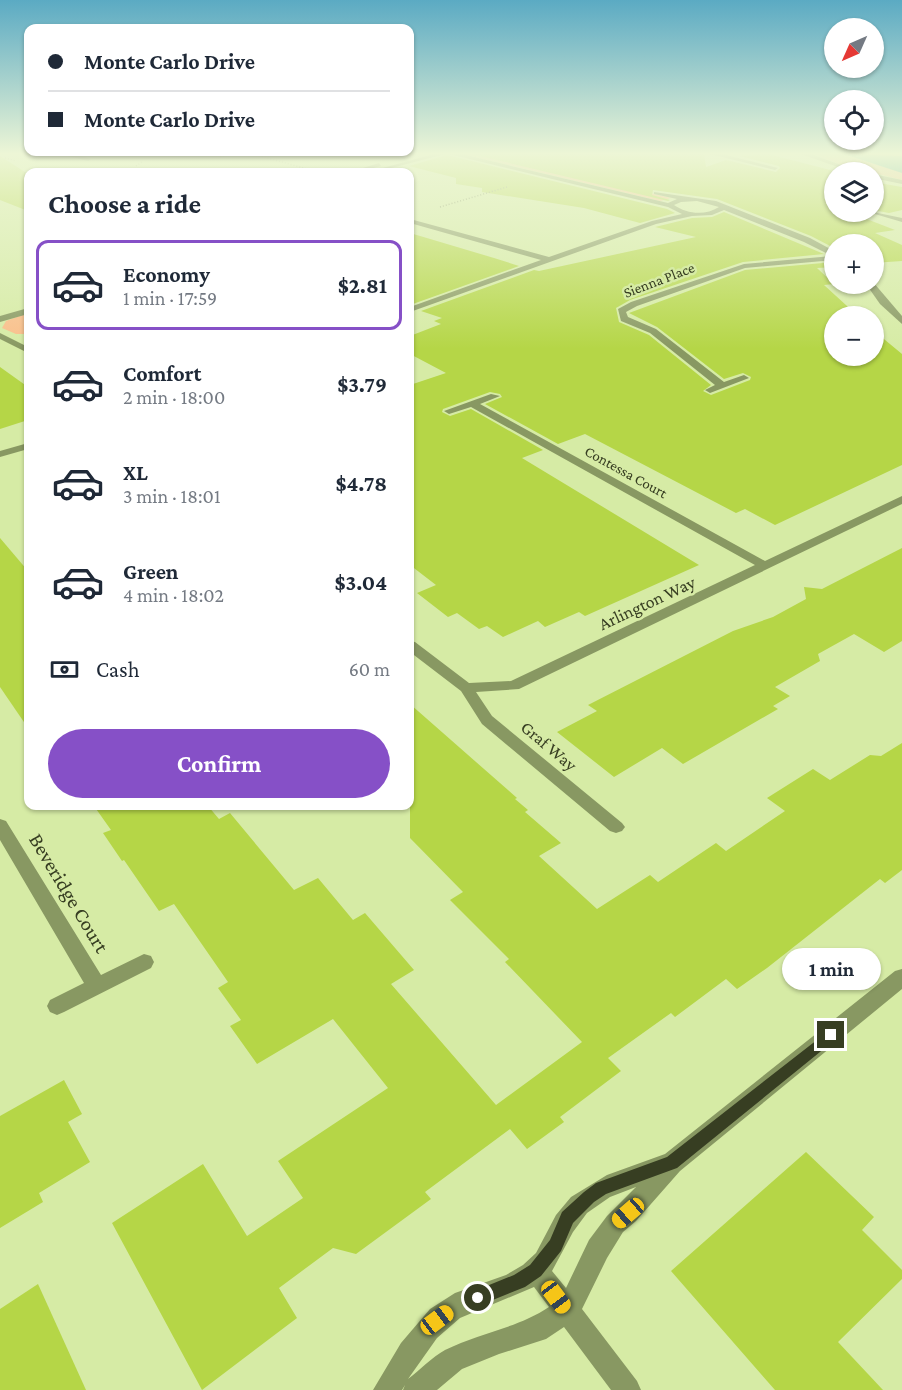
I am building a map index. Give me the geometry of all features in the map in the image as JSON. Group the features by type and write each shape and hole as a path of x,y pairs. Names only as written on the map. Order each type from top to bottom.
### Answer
{"street":[{"path":"654,222 658,219"},
{"path":"414,309 654,222 669,219"},
{"path":"741,219 758,222"},
{"path":"751,219 807,240 824,250"},
{"path":"414,222 550,260"},
{"name":"Sienna Place","path":"723,386 653,331 624,319 621,311 634,304 744,266 824,257"},
{"path":"877,294 902,321"},
{"path":"0,319 24,312"},
{"path":"0,336 24,348"},
{"path":"17,344 24,341"},
{"path":"710,390 744,378"},
{"path":"449,411 495,396"},
{"name":"Contessa Court","path":"472,404 766,566"},
{"path":"0,454 24,447"},
{"name":"Arlington Way","path":"466,688 514,686 902,500"},
{"path":"414,648 466,688"},
{"name":"Graf Way","path":"466,688 487,720 616,827"},
{"name":"Beveridge Court","path":"0,825 97,986"},
{"path":"57,1006 144,962"},
{"path":"416,1390 433,1375 462,1356 498,1341 537,1330 566,1310 575,1298 598,1249 615,1224 628,1213 672,1163 902,978"},
{"path":"386,1390 425,1332 437,1320 464,1302 507,1287 536,1270 555,1245 568,1218 589,1197 602,1188 672,1163"},
{"path":"536,1270 628,1390"}],"shaded area":[{"path":"24,314 24,334 16,334 2,328 6,321"}],"building":[{"path":"625,219 654,219 640,223"},
{"path":"688,219 740,219 824,254 743,262 630,300 616,308 619,322 649,335 711,385 703,391 711,395 750,380 751,377 743,373 724,379 657,327 629,313 745,270 824,263 824,268 817,268 824,275 824,294 834,294 847,306 824,306 824,366 884,366 884,339 902,354 902,465 775,525 745,509 736,513 585,434 558,444 485,404 502,397 500,394 490,392 443,409 442,412 450,416 471,409 543,450 522,458 699,565 585,616 579,612 545,627 538,621 503,637 487,626 479,629 457,613 448,617 417,593 436,585 414,568 414,384 446,373 414,356 414,334 441,324 434,321 442,318 421,311 534,270 539,271 696,237 655,227"},
{"path":"767,219 874,222 895,230 875,233 877,234 824,234 824,243"},
{"path":"414,234 519,266 414,304"},
{"path":"884,237 902,245 902,261 884,262"},
{"path":"0,367 24,384 24,421 0,429"},
{"path":"0,538 24,566 24,722 0,687"},
{"path":"902,548 902,641 884,652 854,634 818,654 820,661 775,687 790,696 773,706 778,709 683,764 662,748 614,777 557,732 597,711 588,705 733,631 773,617 806,599 804,587 822,589"},
{"path":"414,708 517,798 515,799 528,810 525,812 561,843 539,856 597,909 650,875 658,882 716,843 726,851 785,811 767,798 813,769 830,780 870,755 881,756 902,743 902,870 885,883 880,879 737,989 726,979 675,1017 671,1013 608,1058 621,1071 560,1117 564,1122 527,1149 510,1129 425,1192 431,1199 356,1254 333,1248 279,1288 297,1318 202,1390 112,1223 203,1164 247,1236 303,1198 278,1161 388,1088 333,1019 257,1064 230,1026 241,1020 218,988 228,982 174,904 159,911 103,833 111,830 97,810 211,810 219,819 230,813 294,890 318,878 353,920 365,913 414,970 391,984 496,1105 582,1042 505,962 509,959 450,900 463,892 410,838 410,810 414,810"},
{"path":"64,1080 82,1114 68,1122 90,1162 39,1193 43,1202 0,1228 0,1116"},
{"path":"806,1152 874,1217 862,1230 902,1270 902,1279 838,1342 883,1390 775,1390 671,1271"},
{"path":"38,1284 86,1390 0,1390 0,1309"}],"route":[{"path":"478,1298 520,1281 536,1270 555,1245 568,1218 589,1197 602,1188 672,1163 831,1035"}]}
